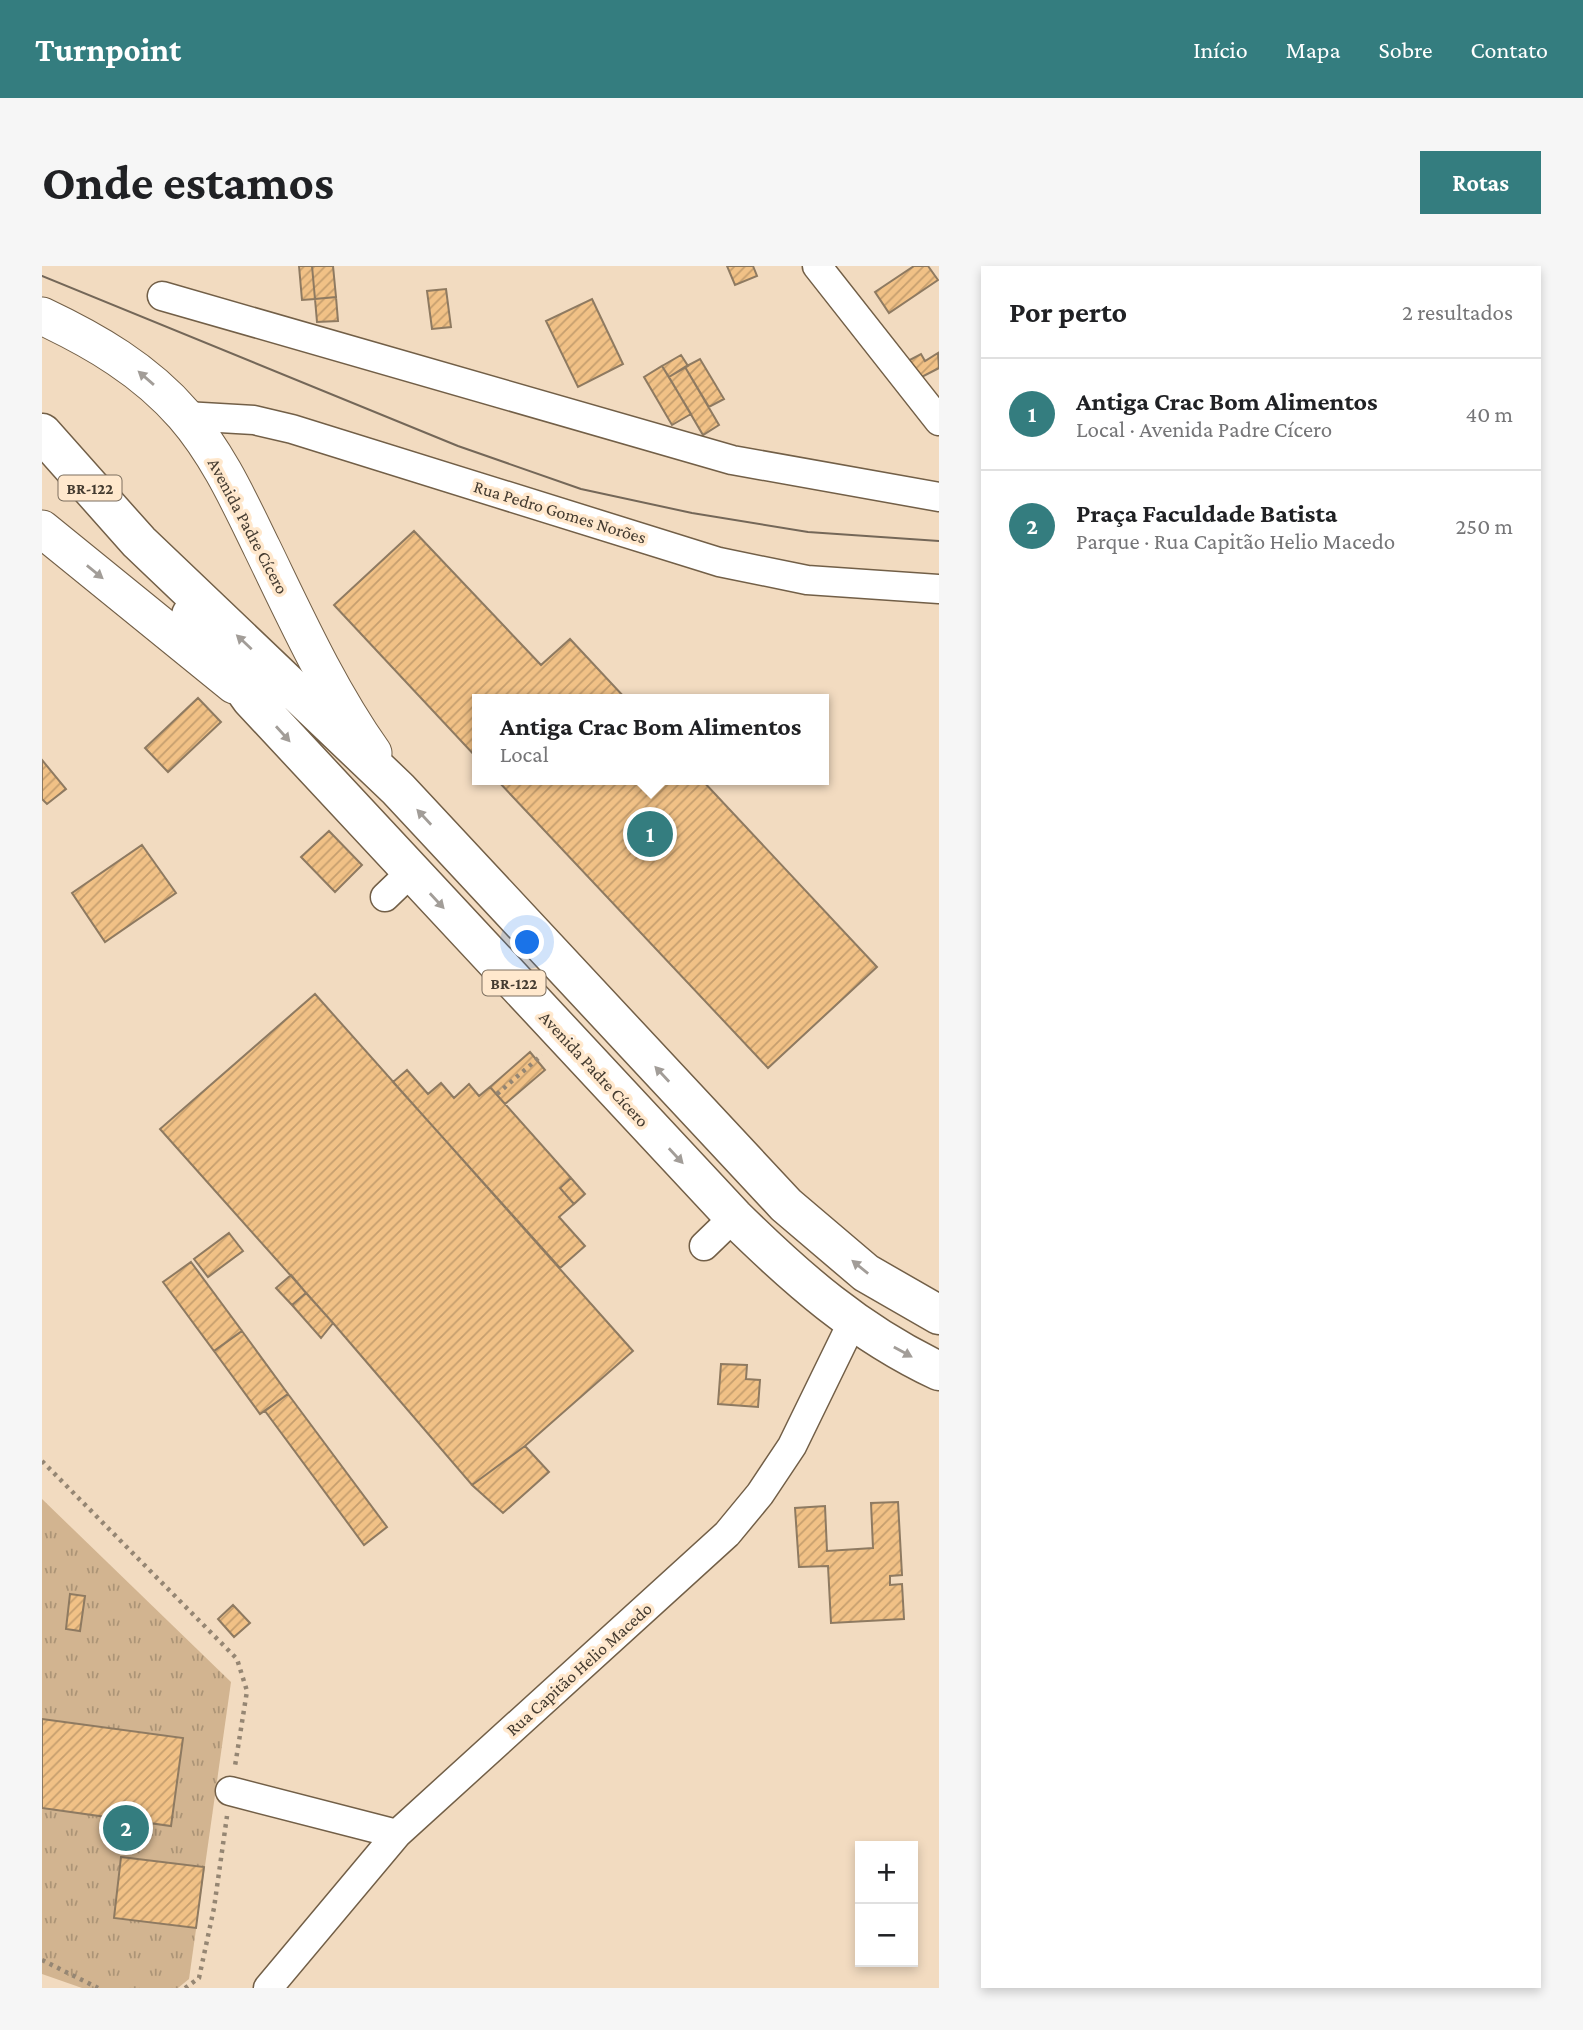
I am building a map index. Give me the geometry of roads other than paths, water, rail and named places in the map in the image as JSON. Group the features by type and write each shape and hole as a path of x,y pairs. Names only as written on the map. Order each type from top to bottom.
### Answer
{"highway":[{"name":"Avenida Padre Cícero","path":"42,433 139,542 398,789 786,1205 866,1273 939,1315"},
{"name":"Avenida Padre Cícero","path":"139,542 251,699 398,885 783,1265 852,1323 939,1371"}],"main road":[{"name":"Avenida Padre Cícero","path":"42,316 99,343 144,375 185,416 237,498 317,662 350,721 398,789"},
{"name":"Avenida Padre Cícero","path":"42,529 251,699"}],"street":[{"path":"817,266 939,421"},
{"path":"162,296 732,460 939,497"},
{"name":"Rua Pedro Gomes Norões","path":"185,416 254,420 292,429 719,562 807,580 939,589"},
{"path":"704,1246 734,1217"},
{"name":"Rua Capitão Helio Macedo","path":"268,1988 397,1834 727,1534 760,1494 792,1446 852,1323"},
{"path":"230,1791 397,1834"}],"tram line":[{"path":"42,276 458,446 581,489 692,513 808,532 939,541"}],"place":[{"name":"Antiga Crac Bom Alimentos","path":"650,834"},
{"name":"Praça Faculdade Batista","path":"126,1828"}]}
